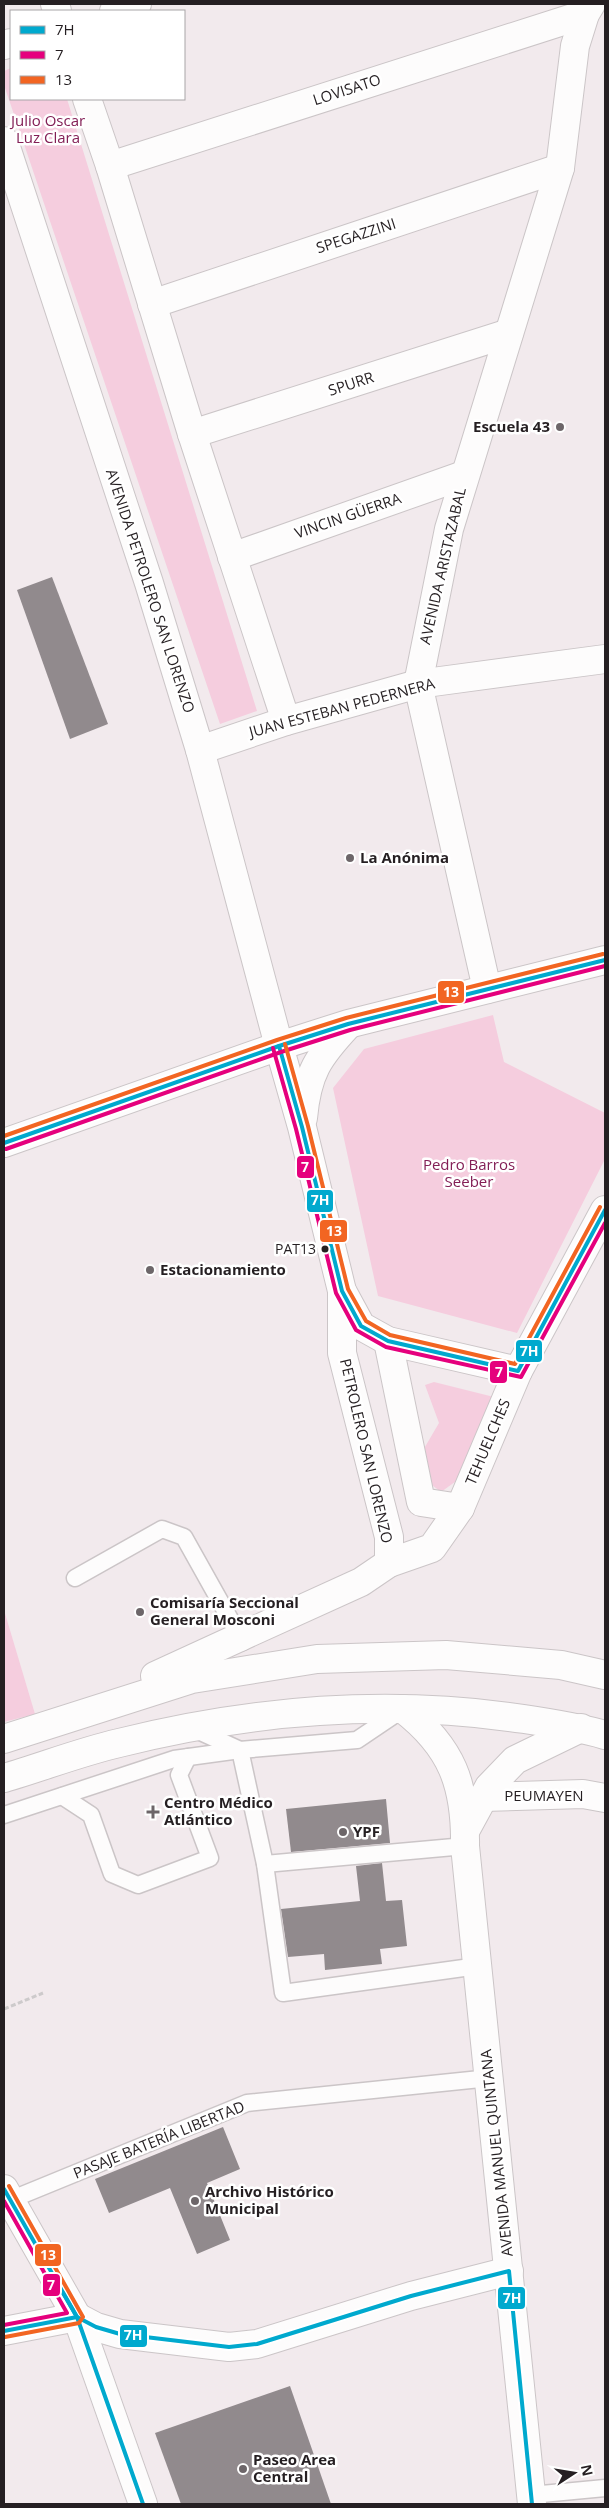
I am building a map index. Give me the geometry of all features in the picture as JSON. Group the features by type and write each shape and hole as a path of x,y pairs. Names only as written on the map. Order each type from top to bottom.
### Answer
{"main road":[{"path":"117,10 137,4"},
{"name":"LOVISATO","path":"110,166 586,7"},
{"name":"AVENIDA ARISTAZABAL","path":"487,989 418,684 449,529 464,475 560,168 575,46 586,7"},
{"path":"87,100 110,166 192,434 286,721"},
{"name":"AVENIDA PETROLERO SAN LORENZO","path":"4,141 149,583 200,750 279,1046"},
{"name":"SPEGAZZINI","path":"152,304 560,168"},
{"name":"SPURR","path":"192,434 509,334"},
{"name":"VINCIN GÜERRA","path":"232,557 464,475"},
{"name":"JUAN ESTEBAN PEDERNERA","path":"200,750 286,721 418,684 605,659"},
{"path":"4,1143 279,1046 348,1024 605,960"},
{"path":"302,1127 306,1088 322,1053 348,1024"},
{"name":"PETROLERO SAN LORENZO","path":"39,1726 361,1582 389,1563 389,1537 342,1353 342,1291 302,1127 279,1046"},
{"name":"TEHUELCHES","path":"389,1563 432,1548 460,1508 518,1371 605,1210"},
{"name":"PETROLERO SAN LORENZO","path":"342,1291 361,1326 388,1340 518,1371"},
{"path":"388,1340 421,1502 460,1508"},
{"path":"4,1739 39,1726 192,1679 317,1659 446,1655 561,1665 605,1675"},
{"path":"4,1778 118,1743 190,1728 283,1713 348,1709 403,1709 482,1713 593,1731"},
{"name":"AVENIDA MANUEL QUINTANA","path":"403,1709 422,1724 446,1753 465,1806 465,1839 532,2500"},
{"path":"465,1839 488,1787 514,1760 593,1731"},
{"name":"PEUMAYEN","path":"483,1797 583,1794 605,1798"},
{"path":"7,2194 77,2317 143,2504"},
{"path":"4,2331 77,2317 96,2327 134,2336 214,2347 256,2344 411,2296 509,2271"},
{"path":"95,2367 108,2352 134,2336"}],"lane":[{"path":"75,1578 162,1529 184,1536 240,1637"},
{"path":"4,1815 188,1757 240,1750 357,1740 403,1709"},
{"path":"190,1728 240,1750"},
{"path":"240,1750 265,1864 283,1993 478,1966"},
{"path":"62,1796 91,1815 112,1874 138,1885 210,1858 179,1775 188,1757"},
{"path":"265,1864 465,1839"},
{"name":"PASAJE BATERÍA LIBERTAD","path":"7,2194 247,2103 490,2078"},
{"path":"532,2500 605,2488"}],"path":[{"path":"4,2009 43,1993"}],"green space":[{"name":"Julio Oscar Luz Clara","path":"10,68 10,100 67,100 257,711 220,724 4,85 4,71"},
{"name":"Pedro Barros Seeber","path":"493,1015 504,1062 605,1113 605,1159 517,1333 378,1296 333,1088 364,1049"},
{"path":"434,1382 494,1397 459,1479 441,1492 423,1478 422,1452 439,1423 425,1385"},
{"path":"4,1610 35,1714 4,1722"}],"building":[{"path":"52,577 108,724 70,739 17,590"},
{"path":"386,1799 390,1843 291,1852 286,1809"},
{"path":"382,1863 386,1901 402,1900 407,1946 380,1949 382,1964 325,1970 324,1954 288,1957 281,1909 360,1901 356,1866"},
{"name":"Archivo Histórico Municipal","path":"223,2127 240,2169 207,2183 230,2240 197,2254 170,2188 109,2213 95,2179"},
{"name":"Paseo Area Central","path":"290,2386 331,2504 181,2504 155,2433"}],"transit line":[{"name":"13","path":"4,1136 277,1040 346,1018 603,954"},
{"name":"7H","path":"4,1143 279,1046 348,1024 605,960"},
{"name":"7","path":"6,1149 281,1052 350,1030 605,966"},
{"name":"13","path":"285,1044 308,1126 348,1289 366,1321 390,1335 515,1364 600,1207"},
{"name":"7H","path":"279,1046 302,1127 342,1291 361,1326 388,1341 518,1371 605,1210"},
{"name":"7","path":"273,1048 296,1129 336,1293 356,1330 386,1347 521,1377 605,1223"},
{"name":"13","path":"5,2337 79,2323 83,2317 9,2186"},
{"name":"7H","path":"4,2189 77,2317 96,2327 120,2334 229,2347 257,2344 411,2296 509,2271 532,2504"},
{"name":"7","path":"4,2201 67,2313 4,2325"},
{"name":"7H","path":"63,2293 77,2317 143,2504"},
{"name":"7H","path":"4,2331 77,2317"}],"place":[{"name":"Escuela 43","path":"560,427"},
{"name":"La Anónima","path":"350,858"},
{"name":"PAT13","path":"325,1249"},
{"name":"Estacionamiento","path":"150,1270"},
{"name":"Comisaría Seccional General Mosconi","path":"140,1612"},
{"name":"Centro Médico Atlántico","path":"153,1812"},
{"name":"YPF","path":"343,1832"},
{"name":"Archivo Histórico Municipal","path":"195,2201"},
{"name":"Paseo Area Central","path":"243,2469"}]}
